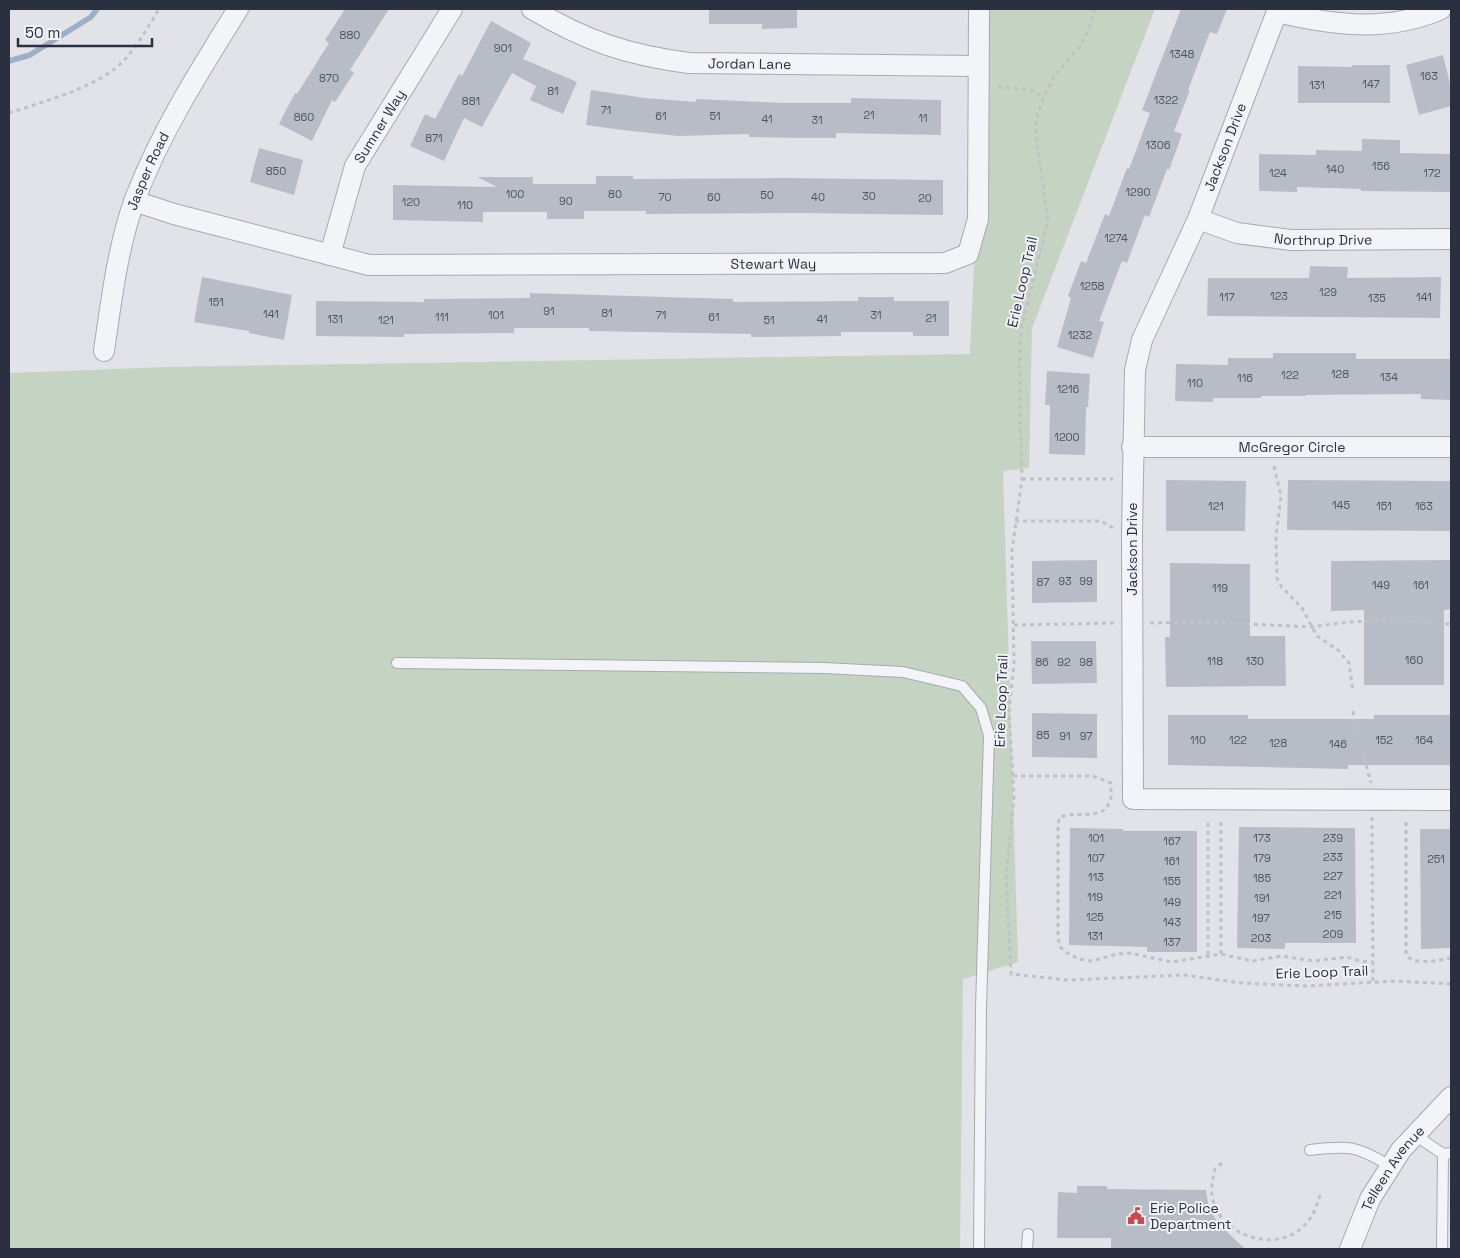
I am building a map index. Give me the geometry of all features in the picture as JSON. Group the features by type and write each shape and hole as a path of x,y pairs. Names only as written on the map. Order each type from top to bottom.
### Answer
{"street":[{"name":"Jasper Road","path":"104,351 115,278 134,201 160,139 238,9"},
{"name":"Sumner Way","path":"330,255 355,166 452,9"},
{"name":"Jordan Lane","path":"532,9 597,43 645,57 689,63 978,66"},
{"name":"Stewart Way","path":"330,255 369,264 945,263 968,254 978,219 979,9"},
{"path":"1278,10 1315,21 1353,25 1394,23 1422,17 1441,9"},
{"name":"Jackson Drive","path":"1278,10 1198,219 1142,340 1135,370 1132,447 1133,800 1451,800"},
{"path":"134,201 174,214 330,255"},
{"name":"Northrup Drive","path":"1198,219 1237,233 1291,240 1451,239"},
{"name":"McGregor Circle","path":"1132,447 1451,447"},
{"name":"Telleen Avenue","path":"1352,1249 1370,1199 1390,1166 1401,1150 1451,1097"}],"lane":[{"path":"396,663 824,668 903,672 962,686 981,708 989,735 981,1008 979,1249"},
{"path":"1415,1135 1447,1153 1442,1249"},
{"path":"1310,1150 1340,1146 1362,1149 1390,1166"},
{"path":"1027,1249 1028,1234"}],"path":[{"path":"9,113 82,87 110,72 127,54 160,9"},
{"name":"Erie Loop Trail","path":"1094,9 1089,29 1080,46 1054,77 1044,96 1036,119 1036,144 1048,220 1022,326 1019,364 1022,479 1014,521 1012,551 1014,665 1010,711 1014,796 1006,874 1011,974 1068,980 1184,975 1241,983 1306,986 1372,981 1451,984"},
{"path":"998,87 1026,89 1044,96"},
{"path":"1274,466 1281,496 1276,536 1277,578 1280,585 1302,608 1310,627 1317,636 1338,650 1349,663 1353,691"},
{"path":"1022,479 1113,479"},
{"path":"1014,521 1101,521 1113,528"},
{"path":"1147,623 1210,622 1310,627 1389,620 1451,624"},
{"path":"1014,625 1118,623"},
{"path":"1354,711 1354,721 1371,786"},
{"path":"1013,776 1093,776 1111,783 1111,798 1107,808 1094,814 1066,815 1060,817 1058,824 1058,938 1060,946 1067,953 1078,959 1092,961 1117,954 1130,953 1172,962 1221,954 1252,961 1282,956 1314,961 1347,957 1372,962"},
{"path":"1372,814 1372,981"},
{"path":"1208,822 1208,955"},
{"path":"1221,822 1221,954"},
{"path":"1406,822 1406,955 1411,959 1422,960 1451,958"},
{"path":"1222,1163 1215,1169 1213,1200 1222,1218 1234,1229 1250,1237 1266,1240 1283,1238 1296,1232 1316,1211 1321,1191"}],"green space":[{"path":"985,9 1155,9 1032,328 1029,468 1003,471 1018,962 963,979 960,1249 9,1249 9,373 167,367 970,354"}],"building":[{"path":"345,9 389,9 350,70 354,73 335,102 332,100 312,141 279,124 295,93 297,94 329,43 325,40"},
{"path":"709,9 797,9 797,28 762,29 762,24 709,24"},
{"path":"1181,9 1227,9 1217,34 1210,32 1188,90 1190,90 1174,131 1182,134 1169,170 1167,169 1149,217 1145,215 1127,263 1122,261 1099,321 1104,322 1093,358 1057,347 1071,298 1068,296 1081,261 1086,263 1105,214 1109,216 1127,168 1129,169 1150,113 1142,110"},
{"path":"491,21 531,43 523,59 577,82 563,114 530,100 536,86 512,73 482,127 464,118 444,161 410,146 425,114 435,119 459,74 462,76"},
{"path":"1443,55 1451,88 1451,106 1419,115 1406,65"},
{"path":"1352,65 1390,65 1390,103 1298,103 1298,66 1352,67"},
{"path":"591,90 645,98 696,102 696,99 785,103 851,103 851,98 941,100 941,135 836,133 836,138 799,138 749,137 749,134 678,136 622,130 586,125"},
{"path":"1362,139 1400,140 1400,153 1451,154 1450,192 1361,191 1361,189 1297,187 1297,192 1259,191 1259,154 1316,155 1316,150 1362,151"},
{"path":"259,148 303,160 294,195 250,182"},
{"path":"596,176 633,176 633,179 943,180 943,215 800,213 646,214 646,211 584,211 584,219 547,219 547,212 483,212 483,222 393,220 393,185 497,187 477,177 533,177 533,184 596,184"},
{"path":"1310,266 1348,267 1347,278 1441,277 1440,318 1207,316 1208,278 1309,278"},
{"path":"202,277 292,295 284,340 249,333 249,331 194,322"},
{"path":"530,293 733,299 733,302 858,301 858,297 894,297 894,301 949,301 949,336 913,336 913,332 841,332 841,336 751,337 751,334 589,331 589,328 514,328 514,333 404,334 404,337 316,336 316,301 424,302 424,299 530,298"},
{"path":"1273,353 1356,353 1356,359 1451,359 1451,400 1421,399 1421,394 1261,396 1261,398 1213,398 1213,402 1175,401 1176,364 1228,365 1228,358 1273,358"},
{"path":"1047,371 1090,374 1088,407 1086,407 1085,455 1049,454 1050,405 1045,405"},
{"path":"1166,480 1246,481 1245,531 1166,531"},
{"path":"1288,480 1451,481 1451,531 1287,530"},
{"path":"1097,560 1097,602 1032,603 1032,561"},
{"path":"1451,560 1451,609 1444,610 1444,685 1364,685 1364,610 1331,611 1331,561"},
{"path":"1170,563 1250,564 1250,636 1285,636 1286,686 1166,687 1165,637 1170,637"},
{"path":"1031,641 1096,641 1097,683 1032,684"},
{"path":"1032,713 1097,714 1097,758 1032,757"},
{"path":"1168,715 1248,715 1248,719 1374,719 1374,715 1451,715 1451,765 1348,765 1348,769 1168,765"},
{"path":"1239,827 1355,828 1356,943 1285,943 1285,949 1237,948"},
{"path":"1070,828 1123,829 1123,831 1197,831 1197,952 1147,952 1147,947 1069,945"},
{"path":"1420,829 1451,829 1451,948 1421,949"},
{"name":"Erie Police Department","path":"1077,1186 1107,1186 1107,1189 1206,1190 1209,1208 1218,1223 1245,1249 1111,1249 1111,1238 1057,1238 1058,1192 1077,1193"}],"waterway":[{"path":"9,61 30,55 91,17 97,9"}],"place":[{"name":"Erie Police Department","path":"1136,1216"}]}
